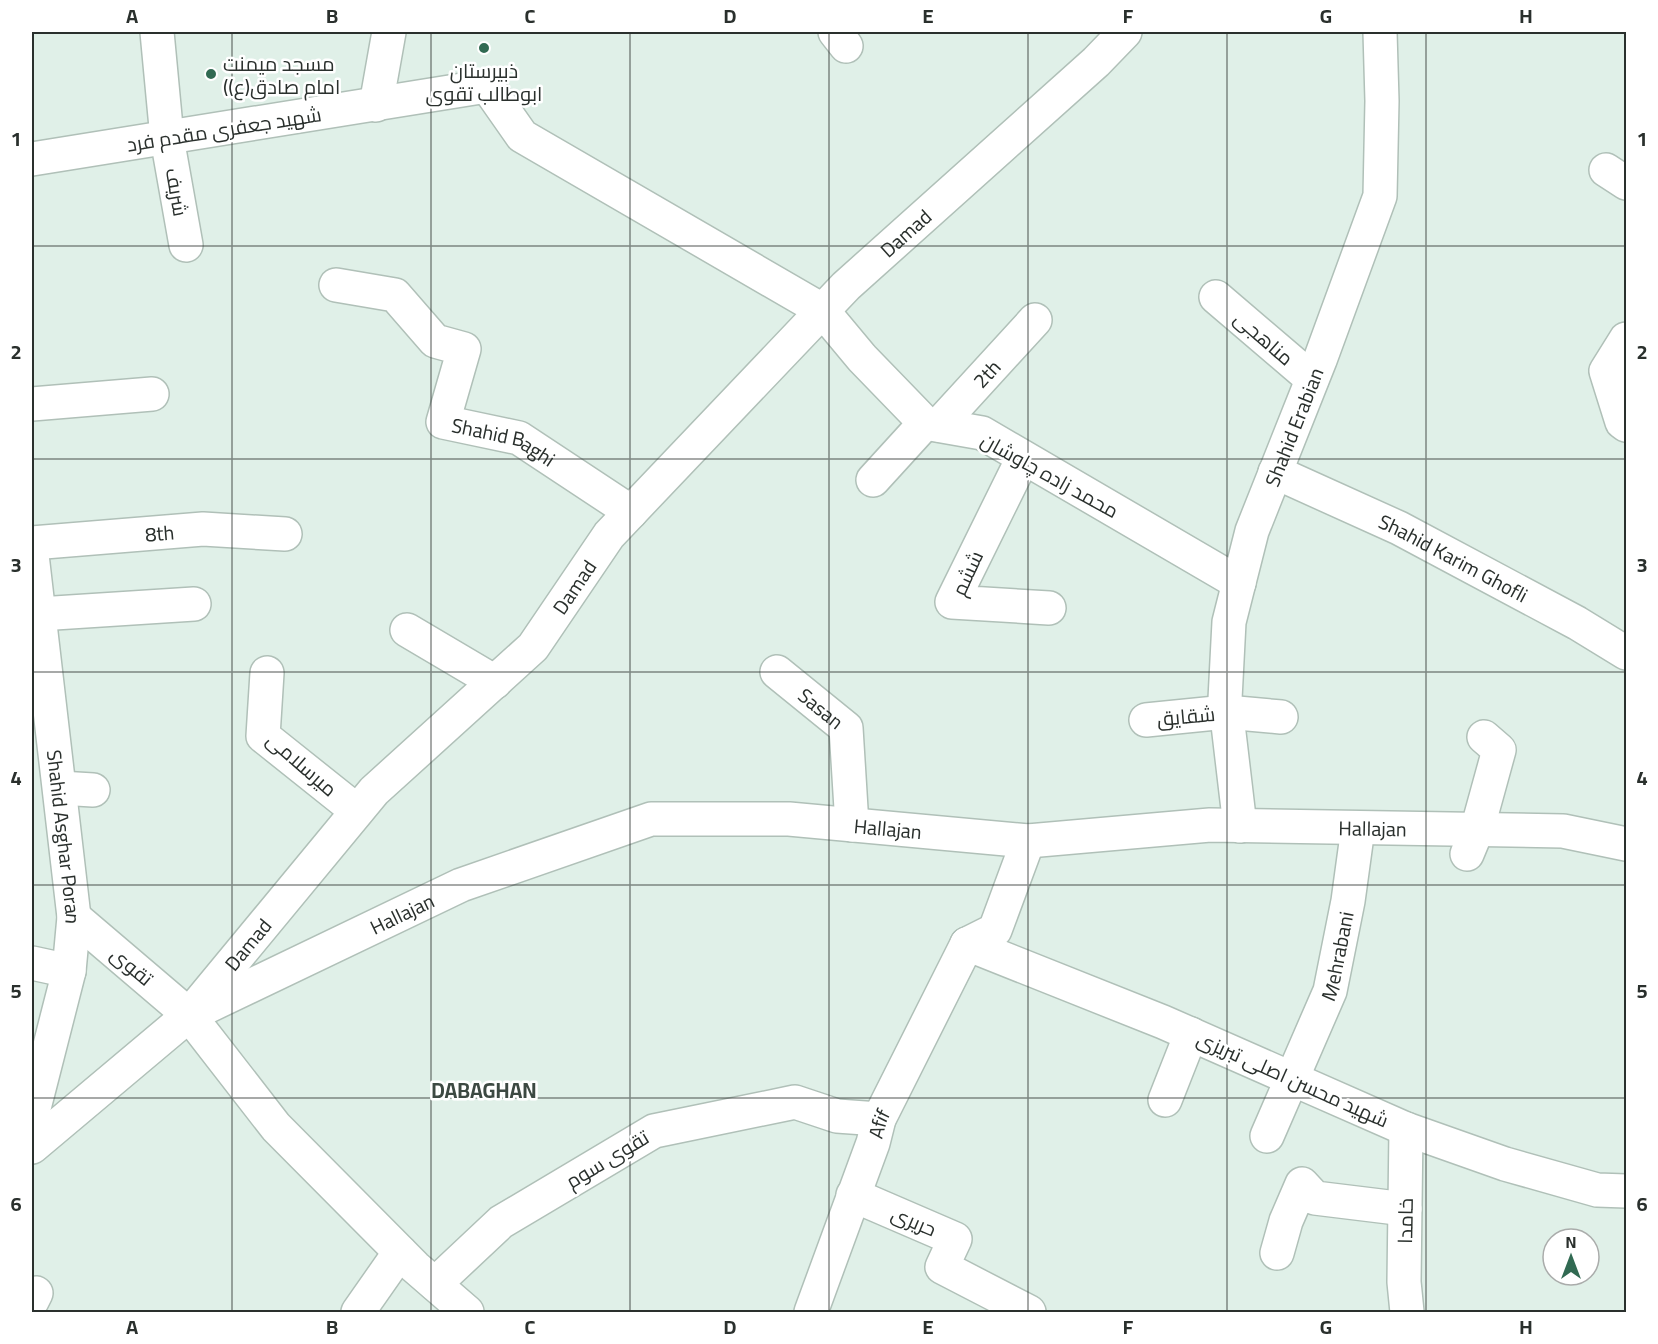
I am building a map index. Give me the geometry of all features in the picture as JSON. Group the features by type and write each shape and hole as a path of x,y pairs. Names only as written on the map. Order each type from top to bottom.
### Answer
{"street":[{"name":"شریف","path":"157,32 167,138 186,245"},
{"path":"376,105 389,32"},
{"name":"Damad","path":"32,1147 189,1015 374,791 533,647 609,535 822,310 1096,62 1125,32"},
{"name":"Shahid Erabian","path":"1240,826 1225,699 1229,622 1252,531 1380,196 1382,101 1380,32"},
{"name":"شهید جعفری مقدم فرد","path":"32,159 486,86 522,136 822,310"},
{"name":"Shahid Baghi","path":"336,285 395,295 435,341 464,349 443,422 519,438 631,512"},
{"name":"مناهجی","path":"1216,297 1312,379"},
{"path":"822,310 862,358 932,424"},
{"name":"2th","path":"873,480 1035,320"},
{"path":"1624,424 1606,371 1626,339"},
{"path":"32,404 152,394"},
{"name":"محمد زاده چاوشان","path":"932,424 982,434 1239,583"},
{"name":"ششم","path":"1023,458 952,602 1049,608"},
{"name":"Shahid Karim Ghofli","path":"1275,472 1399,528 1567,618 1626,653"},
{"name":"8th","path":"32,543 203,529 285,534"},
{"name":"Shahid Asghar Poran","path":"32,555 74,917 69,971 32,1116"},
{"path":"39,614 194,604"},
{"path":"407,630 495,681"},
{"name":"Sasan","path":"777,672 846,728 852,825"},
{"name":"میرسلامی","path":"267,673 263,736 357,811"},
{"name":"شقایق","path":"1146,720 1226,712 1281,717"},
{"path":"1472,842 1499,750 1484,737"},
{"path":"60,788 93,790"},
{"name":"Hallajan","path":"189,1015 461,885 651,819 789,819 1028,841 1210,825 1358,828 1472,842 1563,831 1626,844"},
{"name":"Mehrabani","path":"1267,1136 1330,991 1348,901 1358,828"},
{"path":"967,944 995,930 1028,841"},
{"name":"تقوی","path":"74,917 189,1015 276,1127 400,1252 435,1284"},
{"name":"شهید محسن اصلی تبریزی","path":"967,944 1191,1034 1406,1129 1528,1170 1597,1190 1626,1191"},
{"name":"Afif","path":"811,1312 873,1143 879,1119 967,944"},
{"path":"32,963 69,971"},
{"path":"1165,1100 1191,1034"},
{"name":"تقوی سوم","path":"435,1284 501,1222 654,1131 795,1102 837,1116 879,1119"},
{"name":"خامدا","path":"1406,1129 1404,1282 1407,1312"},
{"path":"1277,1253 1286,1221 1302,1184 1315,1198 1405,1209"},
{"name":"حریری","path":"853,1195 955,1239 942,1267 1027,1312"},
{"path":"358,1312 400,1252"},
{"path":"435,1284 467,1312"}],"place":[{"name":"ذبیرستان ابوطالب تقوی","path":"484,48"},
{"name":"مسجد میمنت (امام صادق(ع)","path":"211,74"}],"district":[{"name":"DABAGHAN","path":"484,1090"}]}
